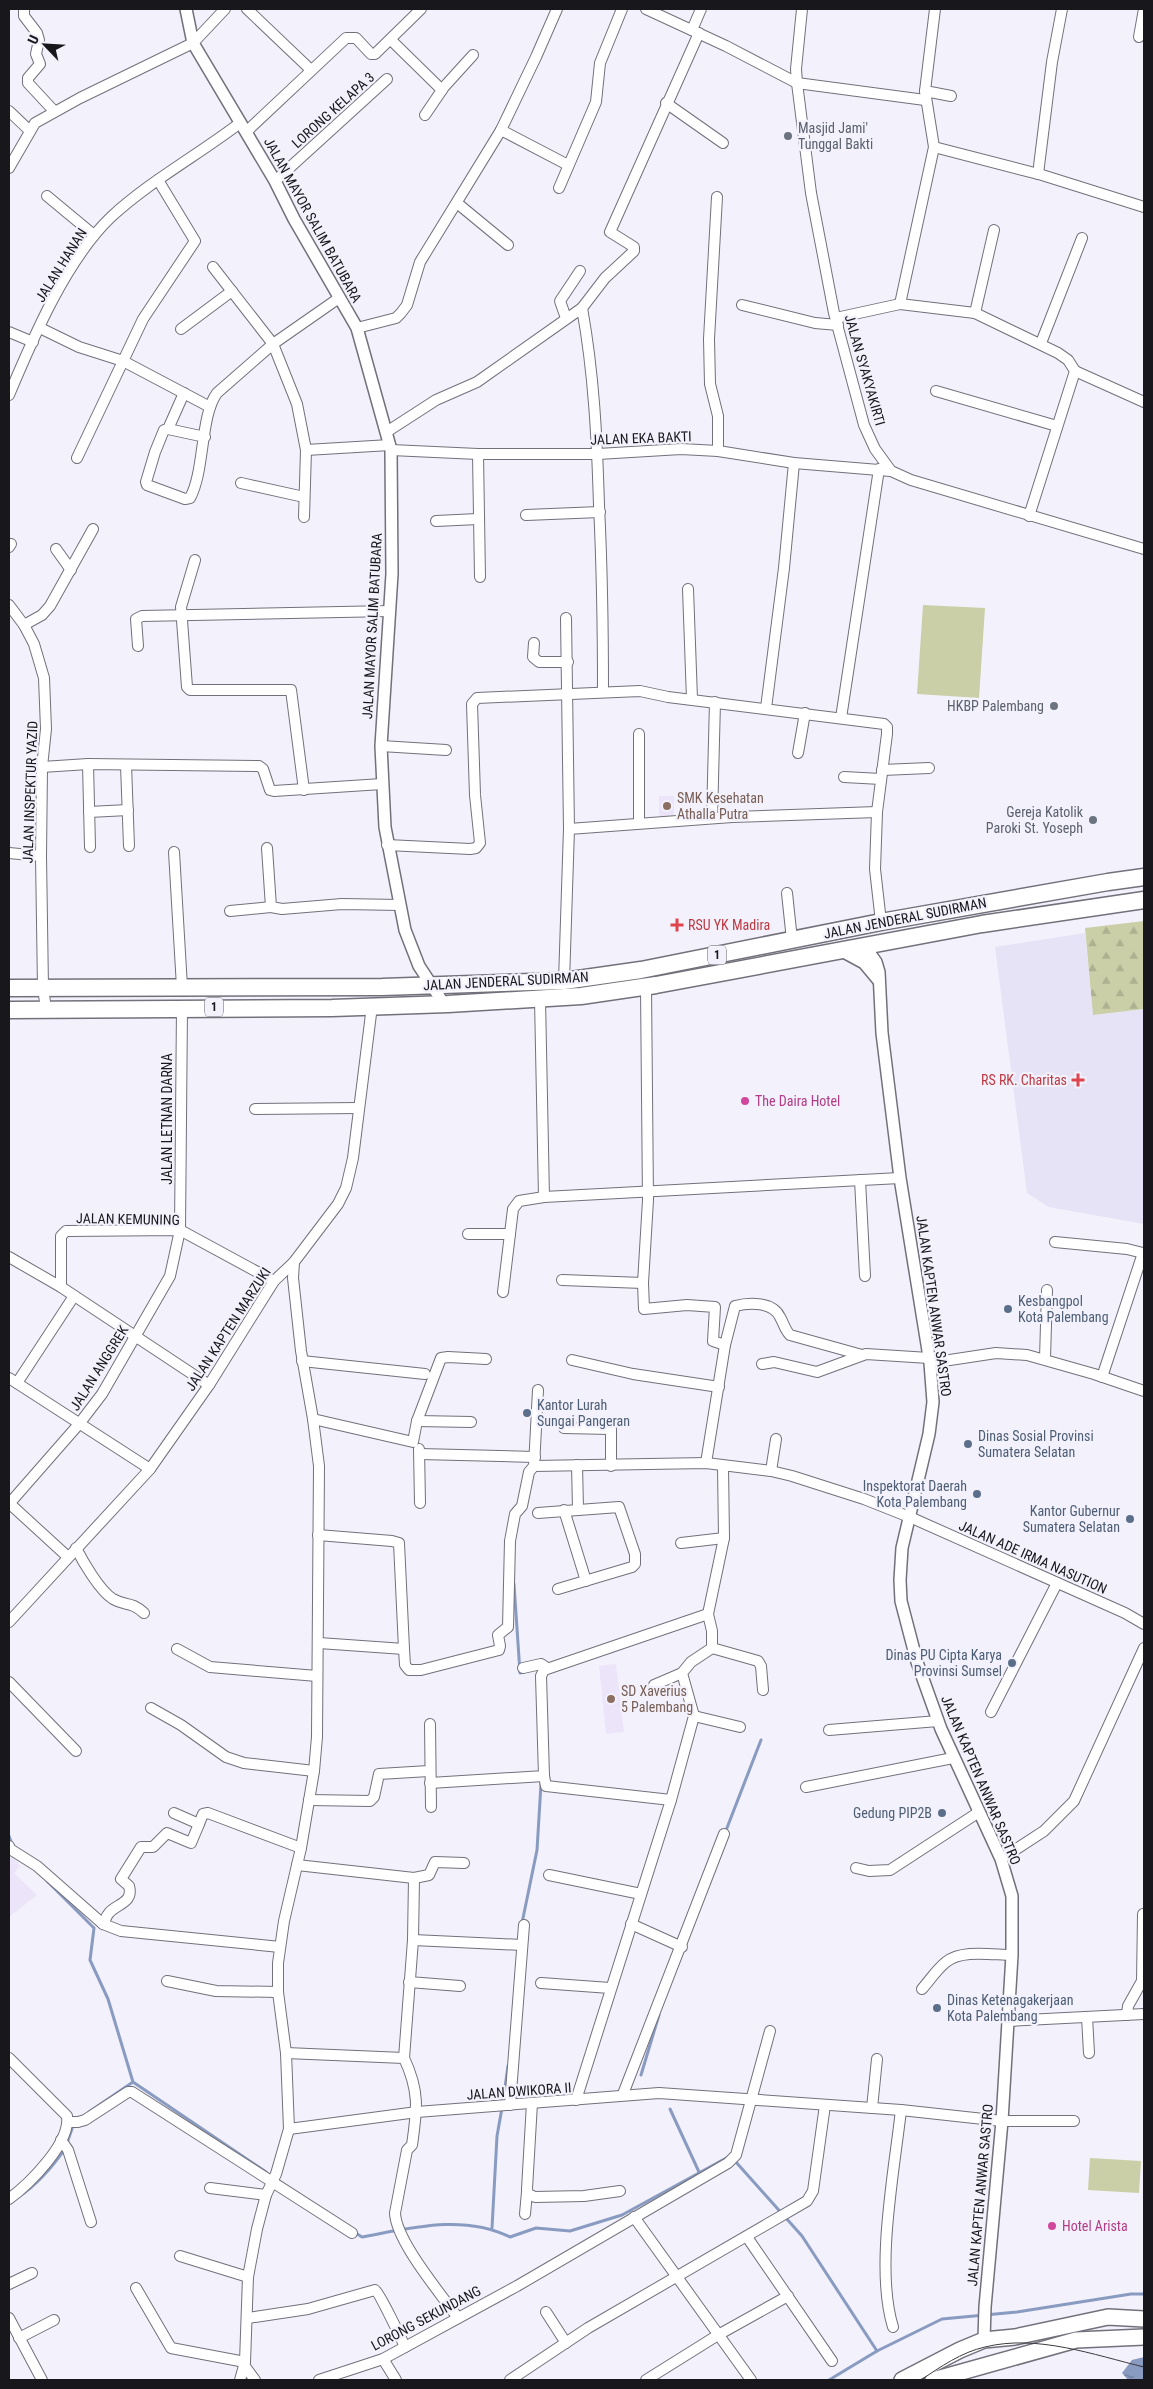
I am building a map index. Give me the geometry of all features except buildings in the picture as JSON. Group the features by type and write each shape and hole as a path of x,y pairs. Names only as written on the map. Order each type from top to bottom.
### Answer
{"highway":[{"name":"JALAN JENDERAL SUDIRMAN","path":"9,988 432,986 564,981 642,970 853,927 1108,882 1144,878"},
{"name":"JALAN JENDERAL SUDIRMAN","path":"9,1010 372,1006 582,996 646,987 982,924 1144,900"},
{"path":"853,927 856,947"},
{"path":"182,987 182,1007"}],"main road":[{"path":"903,2380 984,2336 1015,2337 1108,2317 1144,2319"},
{"path":"933,2380 1076,2340 1144,2333"},
{"path":"1127,2336 1144,2337"}],"street":[{"path":"24,9 24,16 35,29 39,40 36,54 40,64 28,81 54,111"},
{"name":"JALAN MAYOR SALIM BATUBARA","path":"186,9 193,43 275,181 357,328 388,431 391,448 390,611 381,746 387,845 406,930 419,966 444,1004"},
{"path":"9,168 28,130 35,123 54,111 193,43 225,9"},
{"path":"247,9 311,70"},
{"path":"421,9 391,40 442,90"},
{"path":"357,328 396,318 402,314 407,305 420,262 501,130 536,57 556,9"},
{"path":"559,188 596,102 600,63 622,9"},
{"path":"646,9 797,83 925,96 951,96"},
{"path":"388,431 436,400 477,382 582,308 605,278 634,251 634,247 610,232 695,32 701,9"},
{"name":"JALAN SYAKYAKIRTI","path":"802,9 796,69 811,193 837,321 864,425 876,449 891,470"},
{"path":"900,304 934,147 925,96 936,9"},
{"path":"1038,174 1052,62 1062,9"},
{"path":"1139,37 1144,9"},
{"name":"JALAN HANAN","path":"9,395 32,342 76,260 94,235 138,194 243,128 346,38 356,38 373,54 391,40"},
{"path":"425,115 442,90 473,55"},
{"name":"LORONG KELAPA 3","path":"275,181 387,79"},
{"path":"666,103 723,144"},
{"path":"9,111 28,130"},
{"path":"501,130 568,165"},
{"path":"934,147 1038,174 1144,207"},
{"path":"77,458 143,319 195,241 158,180"},
{"path":"47,196 94,235"},
{"path":"717,197 709,339 710,384 718,416 718,451"},
{"path":"457,203 508,245"},
{"path":"975,313 994,230"},
{"path":"1041,343 1082,238"},
{"path":"213,267 273,344 296,404 306,450 304,517"},
{"path":"566,318 560,301 580,271"},
{"path":"181,329 232,291"},
{"path":"184,393 168,429 162,433 146,482 151,487 185,499 190,498 192,495 210,408 217,393 273,344 339,298"},
{"path":"742,306 815,323 837,321 900,304 975,313 1041,343 1068,360 1075,371 1144,402"},
{"path":"582,308 592,361 598,454 603,691"},
{"path":"40,328 79,347 124,361 210,408"},
{"path":"9,332 32,342"},
{"path":"1029,516 1075,371"},
{"path":"936,391 1057,426"},
{"path":"168,429 205,437"},
{"name":"JALAN EKA BAKTI","path":"306,450 391,448 478,454 598,454 681,449 718,451 794,463 891,470"},
{"path":"478,454 480,577"},
{"path":"766,708 784,568 794,463"},
{"path":"841,718 880,469"},
{"path":"891,470 934,488 1144,550"},
{"path":"241,483 304,497"},
{"path":"526,515 600,512"},
{"path":"436,521 478,519"},
{"path":"24,625 42,615 50,606 93,529"},
{"path":"56,549 71,570"},
{"path":"195,560 181,603 188,689 291,690 304,790"},
{"path":"688,589 692,699"},
{"name":"JALAN INSPEKTUR YAZID","path":"9,605 24,625 34,644 44,678 46,729 42,767 41,856 43,988 46,1009"},
{"path":"138,646 138,617 181,614 390,611"},
{"path":"564,981 569,830 566,618"},
{"path":"534,643 533,657 539,662 568,662"},
{"path":"387,845 476,848 480,843 474,794 472,704 478,698 603,691 640,691 884,724 887,727 877,812 875,869 881,922"},
{"path":"712,818 715,702"},
{"path":"798,753 805,713"},
{"path":"639,734 639,822"},
{"path":"381,746 446,750"},
{"path":"42,767 88,764 259,766 263,769 270,790 274,792 382,784"},
{"path":"88,764 90,847"},
{"path":"126,764 130,846"},
{"path":"844,777 929,768"},
{"path":"89,812 128,810"},
{"path":"569,830 639,822 877,812"},
{"path":"268,848 271,907"},
{"path":"174,852 182,987"},
{"path":"9,853 41,856"},
{"path":"787,893 792,940"},
{"path":"230,911 342,904 400,905"},
{"name":"JALAN KAPTEN ANWAR SASTRO","path":"856,947 871,955 876,962 882,1033 900,1178 929,1360 933,1414 900,1563 901,1601 917,1662 938,1721 953,1758 1001,1859 1012,1896 1012,1955 1002,2121 984,2307 984,2336"},
{"path":"840,950 864,963 879,981"},
{"path":"646,987 648,1192 643,1307 646,1309 687,1305 715,1307 713,1341 725,1345"},
{"path":"540,999 544,1197"},
{"name":"JALAN KAPTEN MARZUKI","path":"9,1622 150,1469 209,1385 274,1281 294,1262 338,1204 346,1188 353,1158 372,1006"},
{"name":"JALAN LETNAN DARNA","path":"180,1230 182,1007"},
{"path":"256,1109 359,1108"},
{"path":"503,1292 513,1209 518,1200 544,1197 900,1178"},
{"path":"860,1180 865,1276"},
{"name":"JALAN KEMUNING","path":"61,1287 61,1236 66,1231 180,1230 274,1281"},
{"name":"JALAN ANGGREK","path":"9,1503 79,1424 102,1394 170,1276 180,1230"},
{"path":"468,1234 510,1234"},
{"path":"1055,1242 1126,1249 1143,1253 1102,1377"},
{"path":"9,1257 61,1287 209,1385"},
{"path":"240,2380 244,2364 248,2318 248,2277 266,2195 274,2179 289,2129 286,2053 278,1992 280,1947 298,1865 314,1771 317,1738 319,1643 318,1466 292,1278 294,1262"},
{"path":"562,1280 643,1283"},
{"path":"1045,1358 1047,1290"},
{"path":"74,1296 11,1380 150,1469"},
{"path":"706,1463 725,1345 734,1308 745,1304 766,1306 776,1311 790,1335 862,1355 876,1354 929,1360 996,1353 1045,1358 1144,1391"},
{"path":"762,1364 774,1362 817,1372 840,1365 862,1355"},
{"path":"420,1503 420,1454 413,1442 417,1421 441,1358 486,1359"},
{"path":"572,1360 633,1374 719,1387"},
{"path":"302,1361 425,1374"},
{"path":"318,1535 399,1543 404,1649 407,1668 413,1670 500,1649 498,1634 508,1627 510,1541 529,1472 535,1461 538,1390"},
{"path":"313,1419 413,1442"},
{"path":"417,1421 471,1422"},
{"path":"564,1428 611,1429 611,1466"},
{"path":"771,1471 776,1439"},
{"name":"JALAN ADE IRMA NASUTION","path":"420,1454 577,1465 611,1466 706,1463 771,1471 864,1499 909,1516 1144,1624"},
{"path":"577,1465 578,1509"},
{"path":"712,1648 712,1631 708,1614 724,1538 723,1466"},
{"path":"9,1503 68,1557"},
{"path":"538,1513 616,1506 620,1508 635,1554 635,1564 632,1567 558,1589"},
{"path":"564,1510 586,1580"},
{"path":"682,1543 724,1538"},
{"path":"76,1548 94,1577 112,1598 131,1603 144,1613"},
{"path":"990,1712 1057,1583"},
{"path":"671,1800 546,1786 541,1776 541,1676 547,1668 623,1645 708,1614"},
{"path":"319,1643 404,1649"},
{"path":"654,1685 682,1672 692,1662 712,1648"},
{"path":"712,1648 758,1661 761,1666 763,1690"},
{"path":"1001,1859 1044,1831 1074,1801 1144,1648"},
{"path":"177,1649 210,1667 317,1676"},
{"path":"523,1668 541,1664 547,1668"},
{"path":"576,2100 671,1800 694,1716 682,1672"},
{"path":"9,1682 76,1751"},
{"path":"151,1708 181,1725 226,1757 244,1763 314,1771"},
{"path":"694,1716 740,1727"},
{"path":"829,1730 938,1721"},
{"path":"430,1724 430,1807"},
{"path":"806,1787 953,1758"},
{"path":"309,1800 370,1801 374,1797 379,1774 429,1771"},
{"path":"430,1784 541,1776"},
{"path":"856,1868 869,1871 890,1870 979,1812"},
{"path":"174,1813 199,1824"},
{"path":"104,1924 109,1912 124,1904 130,1895 130,1886 121,1879 140,1848 153,1847 167,1832 191,1842 203,1814 210,1814 300,1848"},
{"path":"624,2094 724,1834"},
{"path":"9,1846 19,1855 32,1862 104,1924 121,1931 142,1935 190,1937 280,1947"},
{"path":"298,1865 414,1878 429,1875 434,1862 464,1863"},
{"path":"549,1875 641,1894"},
{"path":"414,1878 413,1940 404,2058 414,2080 417,2112 412,2145 407,2150 395,2213 397,2228 458,2318"},
{"path":"1126,2015 1128,2006 1142,1981 1143,1914"},
{"path":"631,1924 682,1946"},
{"path":"504,2106 520,1945 524,1926"},
{"path":"413,1940 520,1945"},
{"path":"922,1989 947,1961 954,1958 963,1955 1012,1955"},
{"path":"167,1981 216,1991 278,1992"},
{"path":"409,1982 460,1986"},
{"path":"541,1983 610,1988"},
{"path":"1008,2021 1144,2014"},
{"path":"1087,2017 1089,2054"},
{"path":"753,2100 770,2030"},
{"path":"286,2053 404,2058"},
{"path":"9,2058 73,2122"},
{"path":"872,2108 877,2059"},
{"path":"9,2200 65,2144 73,2122 131,2092 274,2179 352,2233"},
{"name":"JALAN DWIKORA II","path":"289,2129 417,2112 576,2100 624,2094 658,2093 825,2105"},
{"name":"LORONG SEKUNDANG","path":"319,2380 383,2359 517,2286 728,2163 736,2155 753,2100"},
{"path":"525,2214 532,2103"},
{"path":"510,2380 566,2343 676,2276 748,2237 807,2201 813,2191 825,2105 901,2110 1002,2121 1074,2121"},
{"path":"893,2327 887,2308 886,2265 901,2110"},
{"path":"65,2144 91,2222"},
{"path":"210,2188 266,2195"},
{"path":"527,2192 534,2197 584,2196 620,2191"},
{"path":"634,2217 751,2380"},
{"path":"748,2237 832,2360"},
{"path":"180,2256 248,2277"},
{"path":"9,2284 32,2273"},
{"path":"136,2288 171,2348 244,2364 256,2380"},
{"path":"248,2318 308,2309 375,2290 379,2292 389,2318 405,2346"},
{"path":"646,2380 718,2334 788,2296"},
{"path":"546,2312 566,2343"},
{"path":"9,2319 42,2380"},
{"path":"19,2338 54,2320"},
{"path":"383,2359 396,2380"}],"shaded area":[{"name":"SMK Kesehatan Athalla Putra","path":"659,796 674,796 674,816 659,816"},
{"name":"RS RK. Charitas","path":"1085,933 1093,1015 1144,1009 1144,1224 1049,1207 1027,1193 995,947"},
{"name":"SD Xaverius 5 Palembang","path":"616,1664 624,1732 606,1734 599,1666"},
{"path":"9,1853 20,1866 14,1873 37,1895 9,1917"}],"green space":[{"path":"923,605 985,608 979,698 917,694"},
{"path":"1144,921 1144,1009 1093,1015 1085,928"},
{"path":"1090,2158 1141,2161 1139,2193 1088,2190"}],"water":[{"path":"1144,2357 1144,2380 1128,2380 1122,2373 1132,2360"}],"waterway":[{"path":"514,1584 520,1673 524,1672"},
{"path":"725,1833 761,1740"},
{"path":"522,1923 537,1850 541,1784"},
{"path":"9,1836 12,1844"},
{"path":"47,1881 94,1928 90,1960 108,1999 133,2082 266,2172"},
{"path":"641,2075 659,2015"},
{"path":"503,2102 508,2066"},
{"path":"89,2112 133,2082"},
{"path":"492,2228 497,2136 502,2108"},
{"path":"670,2109 699,2172"},
{"path":"67,2143 74,2123"},
{"path":"17,2198 43,2176 65,2149"},
{"path":"354,2232 362,2237 437,2225 474,2226 510,2237 536,2228 570,2231 622,2215 730,2156"},
{"path":"735,2161 802,2236 877,2351"},
{"path":"829,2380 877,2351 942,2319 1017,2312 1131,2294 1144,2294"}],"tram line":[{"path":"921,2380 968,2352 1005,2344 1045,2344 1144,2367"}],"place":[{"name":"Masjid Jami' Tunggal Bakti","path":"788,136"},
{"name":"HKBP Palembang","path":"1054,706"},
{"name":"SMK Kesehatan Athalla Putra","path":"667,806"},
{"name":"Gereja Katolik Paroki St. Yoseph","path":"1093,820"},
{"name":"RSU YK Madira","path":"677,925"},
{"name":"RS RK. Charitas","path":"1078,1080"},
{"name":"The Daira Hotel","path":"745,1101"},
{"name":"Kesbangpol Kota Palembang","path":"1008,1309"},
{"name":"Kantor Lurah Sungai Pangeran","path":"527,1413"},
{"name":"Dinas Sosial Provinsi Sumatera Selatan","path":"968,1444"},
{"name":"Inspektorat Daerah Kota Palembang","path":"977,1494"},
{"name":"Kantor Gubernur Sumatera Selatan","path":"1130,1519"},
{"name":"Dinas PU Cipta Karya Provinsi Sumsel","path":"1012,1663"},
{"name":"SD Xaverius 5 Palembang","path":"611,1699"},
{"name":"Gedung PIP2B","path":"942,1813"},
{"name":"Dinas Ketenagakerjaan Kota Palembang","path":"937,2008"},
{"name":"Hotel Arista","path":"1052,2226"}]}
